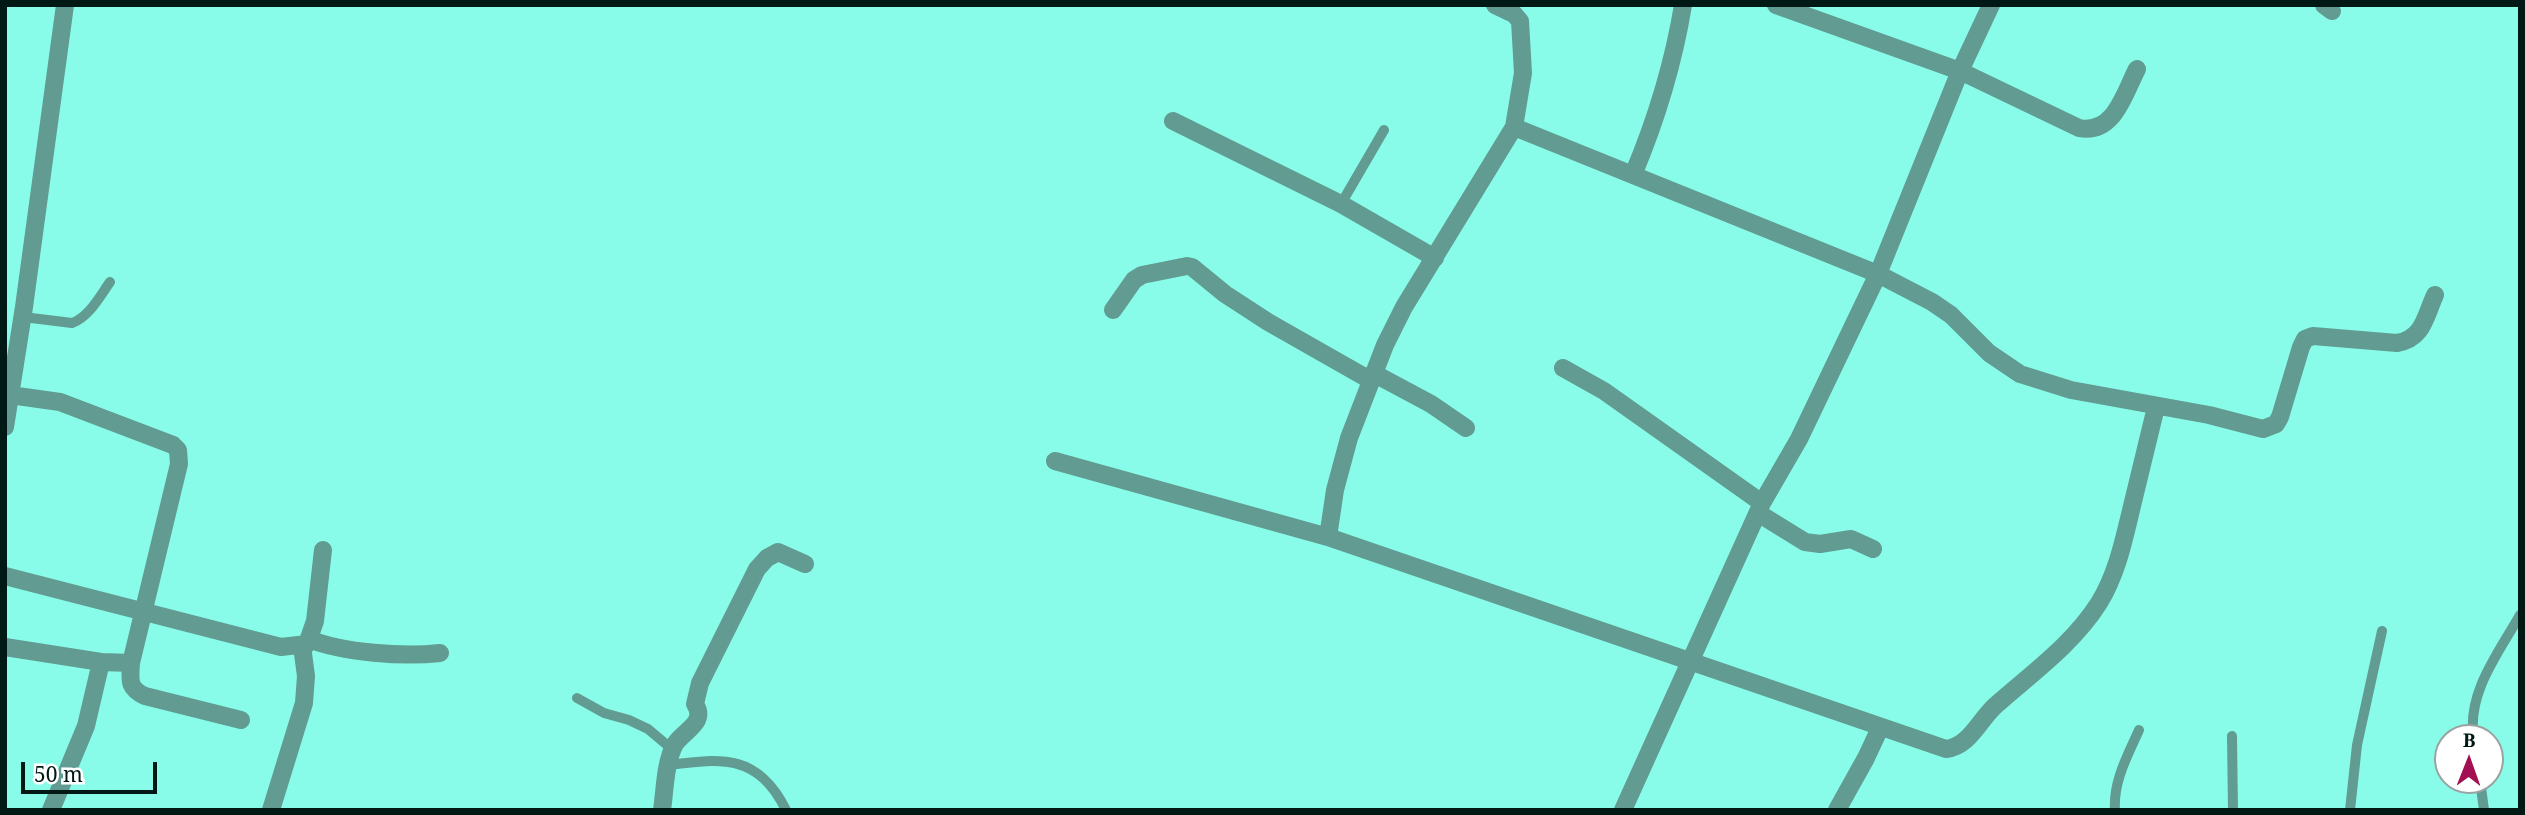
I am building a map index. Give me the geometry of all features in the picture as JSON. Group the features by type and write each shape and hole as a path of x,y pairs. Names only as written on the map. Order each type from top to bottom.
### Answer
{"street":[{"path":"5,427 23,317 65,5"},
{"path":"1328,537 1335,490 1349,438 1372,377 1404,307 1514,127 1523,73 1520,20 1514,14 1494,5"},
{"path":"1633,174 1654,125 1667,84 1683,5"},
{"path":"1776,5 1960,71 2079,128 2100,128 2113,115 2137,69"},
{"path":"1623,810 1760,508 1799,439 1878,274 1960,71 1991,5"},
{"path":"1172,121 1341,204 1435,258"},
{"path":"1514,127 1878,274 1951,315 1989,353 2020,374 2071,390 2208,415 2263,429 2270,428 2280,417 2305,340 2313,336 2396,344 2409,341 2418,335 2434,295"},
{"path":"1114,310 1134,280 1142,275 1192,267 1225,294 1269,322 1372,377 1430,404 1466,428"},
{"path":"1563,368 1604,391 1805,542 1820,544 1851,539 1872,549"},
{"path":"10,390 61,402 173,445 178,450 179,464 143,609 131,663 130,682 135,691 145,696 241,720"},
{"path":"1055,461 1328,537 1945,750 1966,740 1990,710 2058,653 2097,605 2110,584 2156,407"},
{"path":"271,810 304,703 305,643 315,621 323,550"},
{"path":"662,810 676,743 699,720 699,711 695,704 700,683 757,569 767,558 778,552 805,564"},
{"path":"5,576 281,646 305,643 416,656 440,653"},
{"path":"5,647 101,662 131,663"},
{"path":"51,810 86,726 101,662"},
{"path":"1837,810 1880,727"}],"lane":[{"path":"1341,204 1384,130"},
{"path":"23,317 72,323 78,321 110,282"},
{"path":"2472,724 2474,706 2482,682 2520,615"},
{"path":"2350,810 2357,745 2382,631"},
{"path":"577,698 604,713 648,729 671,758 740,763 757,772 778,792 786,810"},
{"path":"2115,810 2120,771 2139,730"},
{"path":"2232,736 2233,810"}]}
